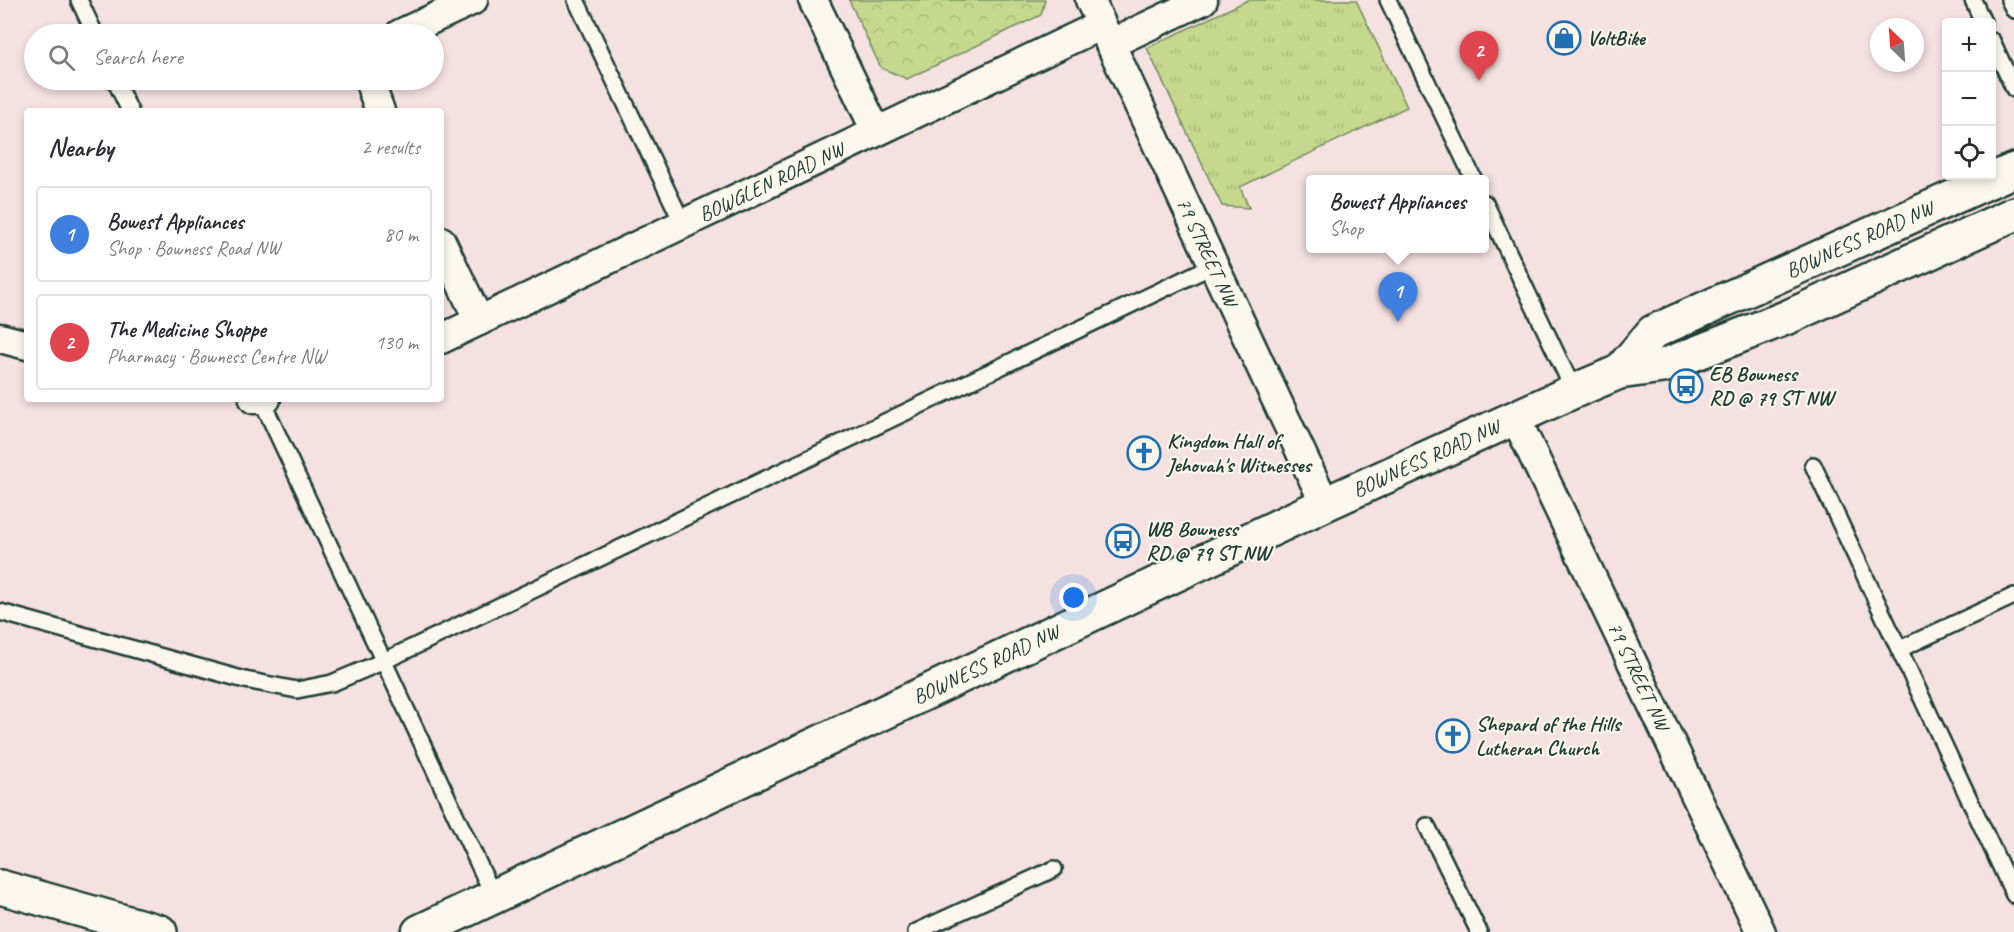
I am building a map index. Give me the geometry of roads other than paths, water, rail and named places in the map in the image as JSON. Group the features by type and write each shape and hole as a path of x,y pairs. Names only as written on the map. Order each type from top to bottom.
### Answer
{"street":[{"path":"421,24 473,0"},
{"path":"813,0 876,131"},
{"name":"BOWGLEN ROAD NW","path":"444,338 1100,23 1203,0"},
{"name":"79 STREET NW","path":"1100,23 1325,504"},
{"path":"373,90 379,108"},
{"name":"BOWNESS ROAD NW","path":"1619,372 1653,332 2014,170"},
{"name":"BOWNESS ROAD NW","path":"419,932 1325,504 1574,391 1619,372 1663,366 1788,317 2014,214"},
{"path":"444,247 479,321"},
{"path":"0,338 24,344"},
{"name":"79 STREET NW","path":"1516,419 1761,932"},
{"path":"0,886 160,932"}],"lane":[{"path":"79,0 90,24"},
{"path":"576,0 683,224"},
{"path":"1388,0 1472,175"},
{"path":"1973,0 1981,18"},
{"path":"2009,0 2014,10"},
{"path":"1996,49 2014,89"},
{"path":"120,90 129,108"},
{"path":"1489,211 1574,391"},
{"path":"0,612 245,680 297,690 332,683 384,661 1214,265"},
{"path":"262,402 494,897"},
{"path":"1813,465 2014,895"},
{"path":"1900,650 2014,596"},
{"path":"1427,826 1479,932"},
{"path":"916,932 1054,869"}],"place":[{"name":"VoltBike","path":"1564,38"},
{"name":"The Medicine Shoppe","path":"1479,81"},
{"name":"Bowest Appliances","path":"1398,322"},
{"name":"EB Bowness RD @ 79 ST NW","path":"1686,386"},
{"name":"Kingdom Hall of Jehovah's Witnesses","path":"1144,453"},
{"name":"WB Bowness RD @ 79 ST NW","path":"1123,541"},
{"name":"Shepard of the Hills Lutheran Church","path":"1453,736"}]}
